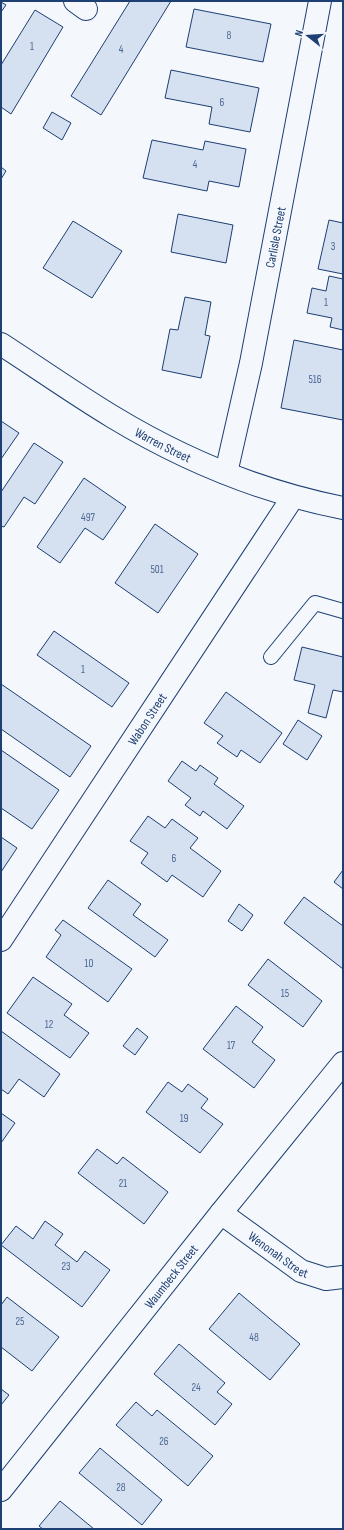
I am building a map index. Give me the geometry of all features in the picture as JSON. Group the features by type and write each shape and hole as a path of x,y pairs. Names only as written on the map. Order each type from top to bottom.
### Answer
{"street":[{"name":"Carlisle Street","path":"226,473 251,363 320,1"},
{"name":"Warren Street","path":"1,344 125,423 176,451 226,473 294,497 343,508"},
{"name":"Wabon Street","path":"1,940 294,497"},
{"name":"Waumbeck Street","path":"1,1490 221,1213 343,1064"},
{"name":"Wenonah Street","path":"221,1213 301,1271 326,1279 343,1277"}],"lane":[{"path":"271,657 315,603 343,611"}],"building":[{"path":"130,1 171,1 101,115 71,96"},
{"path":"1,2 6,5 1,12"},
{"path":"194,9 271,24 263,62 186,47"},
{"path":"35,10 63,27 11,114 1,107 1,65"},
{"path":"171,70 259,88 250,132 209,124 212,107 165,98"},
{"path":"52,112 71,123 62,140 43,128"},
{"path":"152,140 203,150 205,141 246,149 239,187 209,181 207,191 143,178"},
{"path":"1,167 6,171 1,179"},
{"path":"178,214 233,225 226,263 171,252"},
{"path":"329,220 343,223 343,274 318,269"},
{"path":"73,221 122,251 92,298 43,268"},
{"path":"329,276 343,279 343,330 330,327 332,318 307,313 312,288 326,291"},
{"path":"185,297 211,302 205,335 210,336 201,378 162,370 170,329 178,330"},
{"path":"294,340 343,350 343,420 281,408"},
{"path":"1,421 19,433 1,459"},
{"path":"34,443 63,462 35,504 24,497 4,527 1,526 1,492"},
{"path":"84,478 126,507 103,540 85,528 60,563 37,547"},
{"path":"155,524 198,554 158,613 115,583"},
{"path":"54,631 129,683 112,707 37,655"},
{"path":"302,647 343,657 343,692 333,690 326,718 308,713 315,685 294,680"},
{"path":"1,684 91,746 70,777 1,729"},
{"path":"226,692 282,733 260,763 241,750 237,757 217,743 223,736 204,723"},
{"path":"298,720 322,736 307,760 283,744"},
{"path":"1,750 59,790 32,829 1,808"},
{"path":"182,761 196,771 200,765 218,778 214,784 244,806 227,829 203,811 200,816 185,805 191,798 168,781"},
{"path":"148,816 165,828 172,819 198,838 190,848 221,871 203,897 172,875 167,882 141,863 148,853 130,841"},
{"path":"1,837 17,848 1,872"},
{"path":"343,870 343,889 334,882"},
{"path":"108,880 141,904 133,915 168,940 155,957 88,908"},
{"path":"304,897 343,926 343,969 284,923"},
{"path":"239,904 253,915 242,931 228,921"},
{"path":"63,920 132,969 108,1002 46,957 61,935 55,930"},
{"path":"268,959 322,1001 303,1027 248,985"},
{"path":"33,977 72,1004 64,1015 89,1033 70,1058 7,1013"},
{"path":"236,1006 263,1027 252,1042 275,1060 254,1088 203,1049"},
{"path":"137,1028 148,1037 135,1055 123,1046"},
{"path":"1,1031 60,1074 44,1097 19,1079 8,1094 1,1089"},
{"path":"168,1082 182,1092 188,1084 208,1099 201,1108 223,1124 200,1153 146,1112"},
{"path":"1,1113 15,1123 1,1143"},
{"path":"97,1149 117,1164 123,1157 168,1192 144,1224 78,1173"},
{"path":"45,1221 63,1234 55,1245 77,1262 85,1251 110,1270 82,1307 1,1245 16,1226 33,1239"},
{"path":"239,1293 300,1344 270,1380 209,1329"},
{"path":"7,1297 59,1337 32,1371 1,1347 1,1305"},
{"path":"179,1344 225,1383 217,1392 232,1404 215,1425 154,1374"},
{"path":"1,1389 9,1395 1,1405"},
{"path":"136,1402 152,1416 157,1410 213,1456 188,1486 116,1425"},
{"path":"100,1448 162,1500 142,1525 79,1473"},
{"path":"60,1501 94,1529 43,1529 39,1526"}]}
